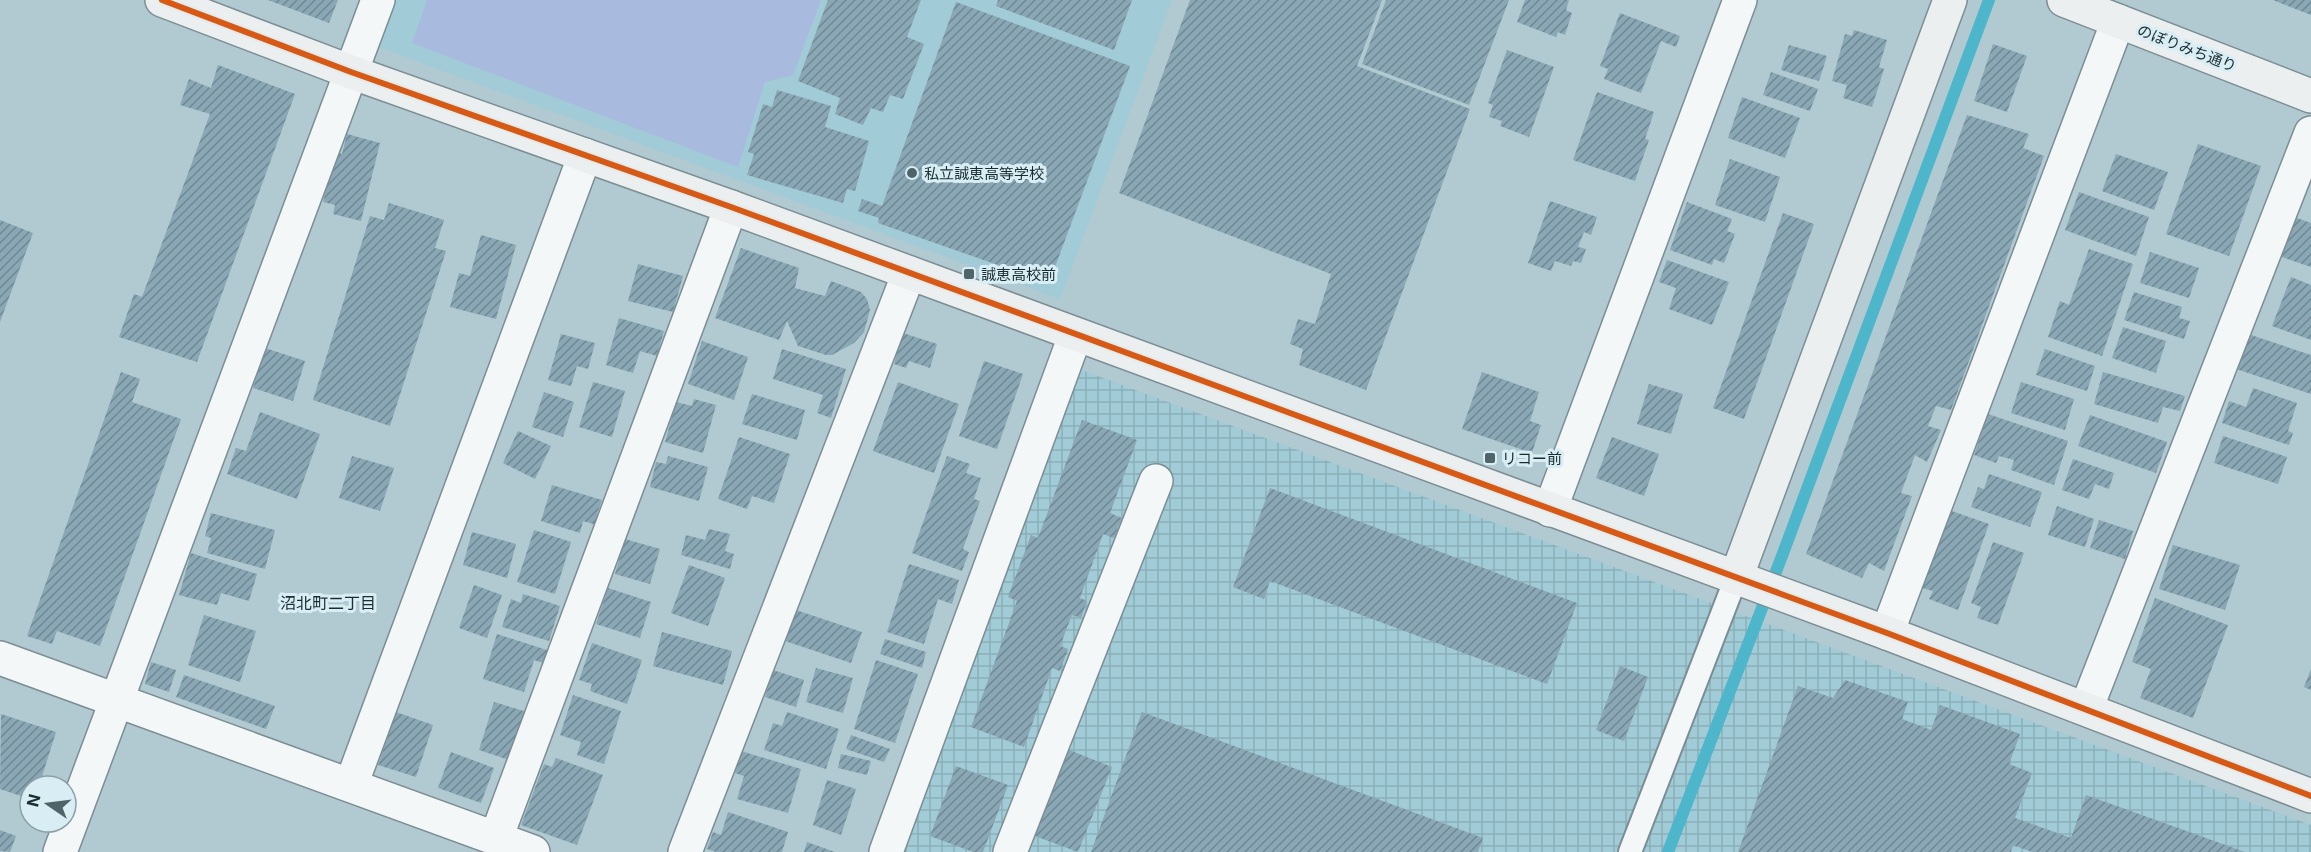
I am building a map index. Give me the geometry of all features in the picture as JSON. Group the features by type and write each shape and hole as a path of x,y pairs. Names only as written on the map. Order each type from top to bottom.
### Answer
{"street":[{"path":"162,0 351,72 731,207 1075,336 1887,633 2311,796"},
{"path":"60,852 115,699 378,0"},
{"path":"1550,510 1740,0"},
{"path":"1736,578 1950,0"},
{"name":"のぼりみち通り","path":"2064,0 2311,96"},
{"path":"1887,633 2118,21"},
{"path":"2086,709 2311,133"},
{"path":"351,785 585,155"},
{"path":"496,838 731,207"},
{"path":"685,852 909,273"},
{"path":"886,852 1075,336"},
{"path":"1010,852 1156,481"},
{"path":"0,657 533,852"}],"lane":[{"path":"1630,852 1736,578"}],"shaded area":[{"name":"私立誠恵高等学校","path":"392,0 1172,0 1060,299 375,46"},
{"path":"427,0 821,0 793,75 765,82 738,167 412,43"},
{"path":"1076,368 2311,825 2311,852 896,852"}],"building":[{"path":"268,0 338,0 329,23"},
{"path":"828,0 921,0 907,37 924,44 903,99 890,95 883,112 871,108 863,125 835,114 840,98 798,81"},
{"path":"998,0 1132,0 1114,50 996,6"},
{"path":"1190,0 1382,0 1357,66 1470,109 1366,390 1299,365 1303,349 1290,344 1298,319 1315,324 1331,274 1119,193"},
{"path":"1386,0 1509,0 1469,105 1362,64"},
{"path":"1525,0 1569,0 1566,10 1572,13 1565,35 1558,32 1556,37 1517,22"},
{"path":"2273,0 2311,0 2311,15"},
{"path":"956,2 1130,66 1049,283 878,223 879,218 858,211 862,199 882,206"},
{"path":"1620,13 1680,36 1676,47 1661,41 1641,93 1604,79 1608,69 1600,66"},
{"path":"1854,30 1887,40 1879,67 1884,69 1872,107 1843,98 1847,85 1832,81 1845,34 1852,36"},
{"path":"1993,44 2027,56 2007,112 1974,101"},
{"path":"1789,45 1827,56 1819,81 1781,70"},
{"path":"1507,50 1554,67 1529,137 1500,126 1502,121 1489,117 1493,105 1488,103"},
{"path":"218,65 295,94 197,362 119,337 134,294 142,297 210,114 180,105 189,79 211,88"},
{"path":"1771,72 1818,89 1810,111 1763,95"},
{"path":"777,90 831,106 825,127 869,141 855,191 847,189 843,203 747,175 754,154 748,152 763,104 772,107"},
{"path":"1597,92 1654,112 1645,139 1649,140 1635,181 1573,160"},
{"path":"1742,97 1800,118 1785,158 1728,138"},
{"path":"1967,115 2029,134 2023,148 2044,156 1951,410 1936,406 1928,426 1941,430 1927,462 1915,455 1901,493 1912,496 1884,571 1869,563 1862,578 1806,554"},
{"path":"347,134 380,143 361,221 333,214 335,205 323,202 335,152 342,154"},
{"path":"2198,144 2261,166 2229,256 2166,234"},
{"path":"2116,154 2168,172 2154,210 2102,191"},
{"path":"1730,159 1780,177 1765,222 1715,205"},
{"path":"2079,192 2149,217 2136,256 2065,230"},
{"path":"1550,201 1597,217 1591,235 1584,232 1578,247 1586,249 1581,263 1573,261 1571,266 1555,261 1551,271 1528,263"},
{"path":"1687,202 1732,219 1727,231 1735,234 1724,263 1714,259 1712,265 1670,250"},
{"path":"389,203 444,220 435,248 446,251 390,426 313,400 370,216 384,220"},
{"path":"1783,213 1814,224 1744,419 1713,408"},
{"path":"2294,217 2311,223 2311,267 2282,257"},
{"path":"0,220 33,233 0,322"},
{"path":"481,235 516,245 496,319 450,307 459,273 470,276"},
{"path":"741,248 799,268 795,288 825,296 831,281 861,292 867,299 870,310 864,332 854,343 832,355 826,355 798,346 787,321 779,340 715,318"},
{"path":"2089,249 2133,264 2102,356 2048,337 2060,301 2069,305"},
{"path":"2150,252 2199,268 2189,298 2140,283"},
{"path":"1667,260 1729,282 1712,325 1669,309 1676,288 1659,282"},
{"path":"638,264 683,276 673,312 628,301"},
{"path":"2291,277 2311,285 2311,340 2272,326"},
{"path":"2134,292 2182,307 2179,318 2190,321 2184,339 2124,320"},
{"path":"619,318 664,331 657,356 640,351 633,373 606,365"},
{"path":"2123,327 2166,341 2156,373 2112,358"},
{"path":"903,333 937,344 930,368 909,361 906,368 894,364"},
{"path":"561,334 595,343 588,369 577,366 571,386 548,380"},
{"path":"2248,334 2311,355 2311,394 2236,369"},
{"path":"702,341 748,357 734,400 688,384"},
{"path":"265,348 305,361 293,401 253,388"},
{"path":"782,349 846,369 831,418 817,413 823,395 773,379"},
{"path":"2045,349 2095,366 2087,391 2036,375"},
{"path":"984,361 1023,374 997,449 959,436"},
{"path":"121,372 140,379 132,402 181,419 100,646 57,631 52,644 27,636"},
{"path":"1482,372 1539,392 1530,421 1541,425 1532,453 1462,429"},
{"path":"2103,372 2185,396 2180,411 2163,407 2158,423 2094,404"},
{"path":"593,382 625,391 612,437 579,427"},
{"path":"898,382 959,404 934,473 873,451"},
{"path":"2021,382 2074,399 2065,430 2011,413"},
{"path":"1649,384 1683,394 1671,434 1637,424"},
{"path":"2253,388 2297,403 2288,431 2293,433 2289,445 2222,423 2229,401 2246,407"},
{"path":"544,392 574,402 563,437 532,427"},
{"path":"752,394 805,410 797,440 742,424"},
{"path":"694,399 716,405 703,453 665,442 676,402 692,406"},
{"path":"260,412 320,434 297,499 227,474 236,448 246,451"},
{"path":"1988,414 2068,441 2054,485 2011,470 2014,460 1999,456 1996,463 1974,455"},
{"path":"2090,415 2167,442 2156,473 2078,446"},
{"path":"1082,420 1137,440 1110,513 1122,518 1114,538 1103,534 1080,598 1087,601 1081,618 1072,615 1060,646 1068,649 1060,671 1052,668 1024,747 971,727 1017,601 1008,597 1031,535 1038,538"},
{"path":"518,431 551,446 535,479 503,463"},
{"path":"2223,436 2287,457 2278,484 2214,463"},
{"path":"739,437 790,454 774,503 752,496 747,509 718,499"},
{"path":"1612,437 1659,454 1644,496 1596,478"},
{"path":"352,456 394,468 380,511 339,498"},
{"path":"668,456 708,467 699,501 650,487 656,462 666,464"},
{"path":"947,456 970,464 966,473 981,478 974,499 980,501 963,549 969,552 962,571 912,553"},
{"path":"2073,459 2114,473 2109,489 2095,484 2089,499 2062,490"},
{"path":"1989,474 2042,492 2030,527 1971,507 1978,487 1984,489"},
{"path":"552,485 602,500 597,514 604,516 600,526 583,521 580,533 541,521"},
{"path":"1270,488 1577,603 1547,684 1270,581 1264,599 1233,587"},
{"path":"2057,506 2094,519 2085,547 2048,535"},
{"path":"1949,510 1989,524 1958,610 1929,599 1933,591 1922,588"},
{"path":"211,513 275,530 265,569 207,553 211,538 205,536"},
{"path":"2099,520 2133,531 2125,559 2090,548"},
{"path":"709,529 730,534 725,551 734,554 730,569 681,555 686,535 705,540"},
{"path":"534,530 571,542 555,594 517,582"},
{"path":"472,532 516,544 507,578 463,565"},
{"path":"625,539 660,549 650,584 615,574"},
{"path":"1993,542 2024,553 1998,625 1977,618 1981,607 1971,603"},
{"path":"2173,545 2240,565 2225,610 2159,589"},
{"path":"191,553 257,574 249,601 221,593 217,605 179,595"},
{"path":"909,564 959,580 952,604 938,599 924,644 887,632"},
{"path":"689,565 725,578 708,626 671,613"},
{"path":"474,585 502,595 487,638 459,628"},
{"path":"608,588 651,602 640,638 596,624"},
{"path":"523,594 560,606 549,641 502,627 511,599 521,603"},
{"path":"2155,598 2228,625 2193,718 2140,698 2151,669 2132,662"},
{"path":"796,610 862,632 851,663 785,641"},
{"path":"204,615 256,631 240,682 188,665"},
{"path":"662,632 732,651 723,685 653,666"},
{"path":"497,634 550,651 546,664 534,660 524,692 483,679"},
{"path":"885,639 926,652 922,668 880,654"},
{"path":"592,643 642,660 627,704 590,691 592,684 579,680"},
{"path":"876,660 918,674 895,743 854,729"},
{"path":"151,662 176,670 169,692 145,684"},
{"path":"1620,666 1648,677 1624,741 1596,730"},
{"path":"816,668 853,678 843,713 806,702"},
{"path":"2311,669 2311,690 2304,687"},
{"path":"773,670 804,680 796,707 765,697"},
{"path":"184,675 275,706 266,729 176,697"},
{"path":"1845,680 1908,702 1902,719 1931,730 1940,705 2020,734 2009,764 2032,773 2015,818 2071,838 2086,795 2245,852 2032,852 2013,845 2011,852 1738,852 1798,686 1833,698"},
{"path":"573,695 621,711 604,764 577,755 581,742 560,735"},
{"path":"494,702 527,712 512,761 479,750"},
{"path":"396,712 433,725 416,777 378,765"},
{"path":"787,712 839,729 826,769 764,750 773,723 782,726"},
{"path":"1142,712 1483,838 1478,852 1091,852"},
{"path":"1,714 56,732 43,774 18,774 18,795 0,789"},
{"path":"851,735 890,749 884,762 846,749"},
{"path":"1069,750 1112,767 1078,852 1035,836"},
{"path":"741,751 801,769 788,813 737,799 744,776 735,773"},
{"path":"451,752 494,768 481,803 438,788"},
{"path":"841,754 871,761 867,775 838,768"},
{"path":"556,758 603,775 577,845 521,825 544,764 552,767"},
{"path":"956,766 1008,785 983,852 973,852 930,836"},
{"path":"827,780 856,789 841,835 813,825"},
{"path":"728,812 788,832 782,852 716,852 707,849 713,832 721,835"},
{"path":"0,830 16,836 10,852 0,851"},
{"path":"807,842 835,852 804,852"}],"waterway":[{"path":"1668,852 1782,556 1989,0"}],"cycle path":[{"path":"162,0 351,72 731,207 1887,633 2311,796"}],"place":[{"name":"私立誠恵高等学校","path":"912,173"},
{"name":"誠恵高校前","path":"969,274"},
{"name":"リコー前","path":"1490,458"}],"district":[{"name":"沼北町二丁目","path":"328,603"}]}
